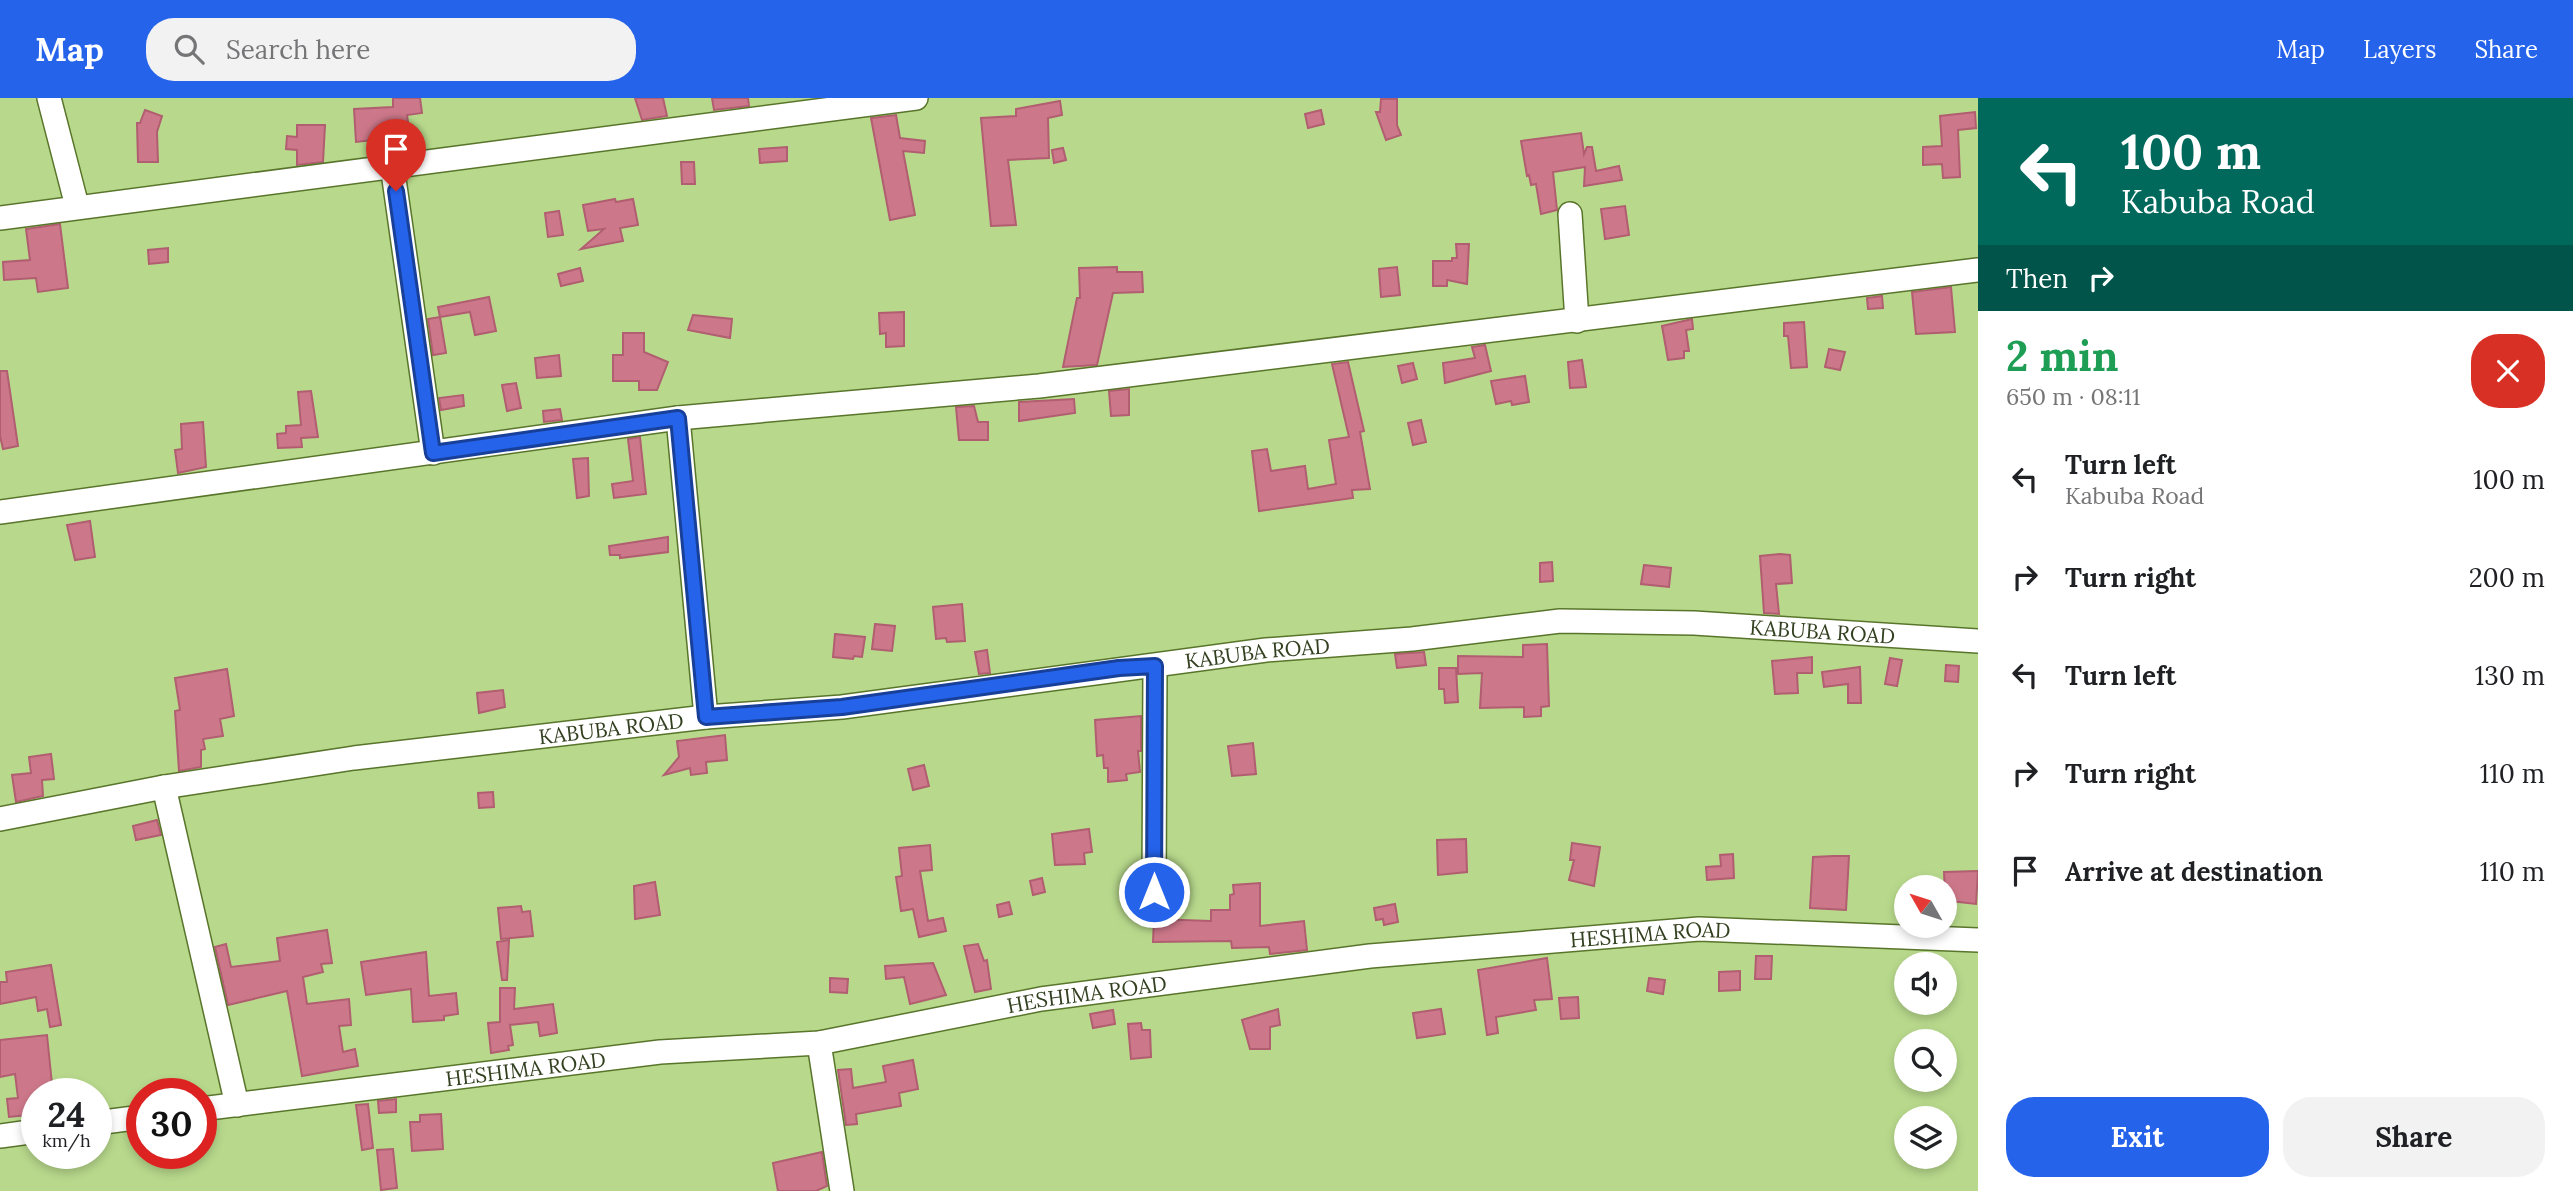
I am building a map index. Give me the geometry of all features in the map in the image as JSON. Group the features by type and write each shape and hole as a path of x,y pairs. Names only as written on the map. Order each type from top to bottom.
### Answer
{"street":[{"path":"49,98 77,206"},
{"path":"0,218 392,164 916,98"},
{"path":"392,164 433,453"},
{"path":"1570,214 1577,321"},
{"path":"0,512 678,418 1039,386 1978,270"},
{"path":"678,418 706,717"},
{"name":"KABUBA ROAD","path":"0,819 164,787 354,758 706,717 842,707 1266,650 1412,639 1560,621 1694,623 1978,641"},
{"path":"1154,892 1155,666"},
{"path":"164,787 237,1105"},
{"name":"HESHIMA ROAD","path":"217,1107 660,1052 819,1043 1041,999 1370,956 1699,929 1978,940"},
{"path":"819,1043 842,1191"},
{"path":"0,1136 21,1133"}],"building":[{"path":"393,98 420,98 422,113 407,115 410,136 356,142 354,109 393,107"},
{"path":"635,98 663,98 667,116 642,120"},
{"path":"712,98 748,98 749,106 714,110"},
{"path":"1381,99 1397,99 1397,125 1401,135 1386,140 1376,112 1380,112"},
{"path":"1060,101 1062,115 1048,118 1049,158 1008,160 1016,225 991,226 981,118 1016,116 1016,109"},
{"path":"145,110 162,116 157,132 158,162 138,162 137,123 140,123"},
{"path":"1321,110 1324,124 1308,128 1305,114"},
{"path":"1975,112 1976,128 1958,130 1960,177 1943,178 1942,164 1923,165 1923,147 1942,146 1940,116"},
{"path":"896,115 900,138 925,141 924,153 903,151 915,215 890,220 871,118"},
{"path":"297,125 325,125 323,162 297,165 297,150 286,149 287,136 297,137"},
{"path":"1581,133 1584,154 1587,147 1592,147 1596,171 1619,166 1622,180 1584,186 1585,167 1553,172 1557,210 1541,214 1536,184 1531,185 1529,175 1527,176 1521,141"},
{"path":"787,147 787,161 760,163 759,149"},
{"path":"1063,148 1066,160 1054,163 1052,150"},
{"path":"681,162 694,162 695,184 682,184"},
{"path":"615,199 616,202 633,199 638,225 620,228 623,241 581,249 604,229 588,231 583,205"},
{"path":"1625,206 1629,235 1605,239 1601,209"},
{"path":"559,211 563,235 548,237 545,213"},
{"path":"60,224 68,288 38,292 36,278 4,280 3,262 30,260 26,229"},
{"path":"1456,244 1469,244 1467,284 1447,280 1447,286 1433,286 1433,261 1452,261 1452,258 1457,258"},
{"path":"168,248 168,262 149,264 148,250"},
{"path":"1117,267 1117,272 1142,272 1143,292 1113,293 1097,365 1063,367 1077,298 1080,298 1079,268"},
{"path":"1397,267 1400,295 1381,297 1379,269"},
{"path":"580,268 583,281 561,286 558,274"},
{"path":"1951,287 1955,332 1916,334 1912,292"},
{"path":"1882,296 1883,308 1868,309 1867,298"},
{"path":"489,297 496,331 475,335 470,312 440,317 438,307"},
{"path":"904,312 904,346 886,347 886,333 880,334 879,313"},
{"path":"693,315 732,319 730,338 688,330"},
{"path":"440,317 446,353 433,355 428,319"},
{"path":"1692,319 1693,329 1686,330 1689,351 1684,351 1684,358 1668,360 1662,326"},
{"path":"1804,322 1807,367 1791,368 1784,323"},
{"path":"623,333 644,333 644,352 668,362 657,390 639,390 639,381 613,381 613,355 623,355"},
{"path":"1485,345 1491,371 1445,383 1443,363 1475,358 1472,347"},
{"path":"1829,349 1845,352 1840,370 1825,367"},
{"path":"559,355 561,376 537,378 535,358"},
{"path":"1582,360 1586,387 1570,388 1568,362"},
{"path":"1348,362 1364,431 1360,432 1370,489 1352,490 1353,498 1259,511 1252,451 1267,449 1271,471 1305,466 1308,489 1336,484 1329,440 1349,437 1332,364"},
{"path":"1413,363 1417,379 1402,383 1398,366"},
{"path":"0,371 7,371 18,446 3,449 0,436"},
{"path":"1525,376 1529,402 1496,404 1491,381"},
{"path":"516,383 521,408 507,411 502,385"},
{"path":"1129,389 1129,415 1111,416 1109,391"},
{"path":"311,391 318,437 301,438 302,447 278,448 277,434 286,433 286,426 301,425 298,392"},
{"path":"463,395 464,406 441,410 439,398"},
{"path":"1074,399 1075,413 1019,421 1019,402"},
{"path":"974,406 978,422 988,422 988,440 959,440 956,407"},
{"path":"560,409 562,420 544,422 543,411"},
{"path":"1421,420 1426,442 1413,445 1408,423"},
{"path":"203,422 206,467 178,473 175,450 182,449 181,424"},
{"path":"640,437 646,494 614,498 612,484 633,481 628,439"},
{"path":"588,458 589,496 577,498 573,459"},
{"path":"90,521 95,557 75,560 67,525"},
{"path":"668,537 668,552 620,558 620,555 610,555 609,546"},
{"path":"1790,555 1792,583 1776,584 1779,614 1764,613 1760,556"},
{"path":"1552,562 1553,581 1540,582 1540,563"},
{"path":"1644,565 1671,568 1669,587 1641,584"},
{"path":"962,604 965,641 947,642 946,638 936,639 933,607"},
{"path":"875,624 895,626 892,651 872,649"},
{"path":"835,634 865,637 862,657 833,657"},
{"path":"1547,644 1549,706 1541,707 1541,716 1524,717 1524,707 1480,708 1482,673 1458,674 1458,656 1523,657 1523,645"},
{"path":"987,650 990,673 979,674 975,652"},
{"path":"1424,652 1426,665 1397,668 1395,654"},
{"path":"1812,657 1812,673 1797,673 1798,693 1775,694 1772,661"},
{"path":"1890,658 1902,660 1897,686 1885,684"},
{"path":"1946,665 1959,666 1958,682 1945,681"},
{"path":"1860,667 1861,703 1848,703 1848,684 1824,687 1822,672"},
{"path":"1439,668 1456,668 1458,702 1445,703 1444,689 1439,689"},
{"path":"227,669 234,716 220,719 223,736 203,739 205,749 201,750 201,767 179,771 175,711 180,710 175,678"},
{"path":"503,690 505,707 479,713 477,693"},
{"path":"1141,716 1141,751 1138,751 1140,772 1126,774 1127,780 1108,782 1108,768 1104,768 1103,755 1097,756 1095,720"},
{"path":"725,735 727,760 706,762 707,773 691,775 690,768 664,775 679,757 677,741"},
{"path":"1253,743 1256,774 1232,776 1228,746"},
{"path":"51,754 54,779 42,780 43,796 16,802 12,775 31,773 29,757"},
{"path":"924,765 929,786 913,790 908,769"},
{"path":"493,792 494,807 479,808 478,793"},
{"path":"157,820 161,835 136,840 133,826"},
{"path":"1089,829 1092,852 1084,853 1085,864 1055,865 1052,834"},
{"path":"1466,839 1467,872 1438,875 1437,840"},
{"path":"1572,843 1600,847 1594,886 1569,880 1574,860 1570,860"},
{"path":"930,845 932,870 920,871 928,921 943,918 946,931 919,937 913,909 901,911 896,877 902,876 899,848"},
{"path":"1733,854 1734,878 1707,880 1706,867 1721,866 1720,855"},
{"path":"1849,856 1846,910 1810,908 1813,857"},
{"path":"1978,871 1976,904 1957,902 1957,875 1944,875 1944,872"},
{"path":"1042,878 1045,892 1033,895 1030,881"},
{"path":"655,882 660,915 635,919 634,886"},
{"path":"1260,883 1260,926 1304,921 1307,950 1270,954 1269,947 1232,948 1231,941 1153,942 1154,919 1211,921 1211,910 1230,910 1233,885"},
{"path":"1009,902 1012,914 999,917 997,905"},
{"path":"1395,904 1398,922 1384,925 1383,919 1376,920 1374,908"},
{"path":"521,906 522,912 530,911 533,936 501,939 498,908"},
{"path":"327,930 332,963 321,964 323,972 303,977 307,1004 349,999 351,1025 339,1026 343,1052 355,1049 358,1066 302,1076 287,991 228,1005 215,947 226,944 231,967 280,961 277,938"},
{"path":"509,940 507,980 502,980 497,942"},
{"path":"978,944 984,961 987,960 991,989 975,992 964,946"},
{"path":"426,952 429,996 456,993 458,1014 444,1016 444,1020 413,1022 411,989 366,995 361,962"},
{"path":"1756,956 1772,956 1771,979 1755,979"},
{"path":"1547,958 1552,999 1534,1000 1536,1010 1496,1017 1498,1033 1487,1035 1478,970"},
{"path":"933,963 946,995 910,1004 904,977 886,979 885,966"},
{"path":"51,965 61,1025 50,1027 47,1009 38,1011 36,997 0,1004 0,982 7,982 6,972"},
{"path":"1740,971 1740,990 1719,991 1719,972"},
{"path":"830,978 848,979 847,993 830,992"},
{"path":"1649,978 1665,980 1663,994 1647,991"},
{"path":"500,988 515,988 514,1009 553,1004 557,1033 540,1036 538,1022 510,1025 513,1045 508,1046 509,1050 491,1053 488,1023 500,1022"},
{"path":"1578,997 1579,1018 1561,1019 1559,998"},
{"path":"1278,1009 1280,1025 1270,1027 1270,1049 1250,1049 1242,1020"},
{"path":"1441,1009 1445,1034 1417,1038 1413,1013"},
{"path":"1113,1010 1115,1024 1093,1028 1090,1014"},
{"path":"1141,1023 1142,1030 1150,1030 1151,1057 1131,1059 1128,1024"},
{"path":"47,1035 51,1078 21,1078 21,1116 9,1117 7,1099 18,1098 15,1074 0,1077 0,1040"},
{"path":"913,1060 918,1089 899,1093 901,1106 856,1114 857,1124 846,1125 838,1070 851,1069 853,1088 886,1082 883,1066"},
{"path":"396,1099 396,1112 379,1113 378,1101"},
{"path":"368,1104 373,1148 362,1150 356,1105"},
{"path":"441,1114 443,1149 412,1151 410,1122 420,1122 420,1115"},
{"path":"393,1149 397,1188 381,1190 377,1150"},
{"path":"822,1152 827,1186 816,1191 778,1191 773,1163"}],"route":[{"path":"396,191 433,453 678,418 706,717 842,707 1119,668 1155,666 1154,892"}]}
